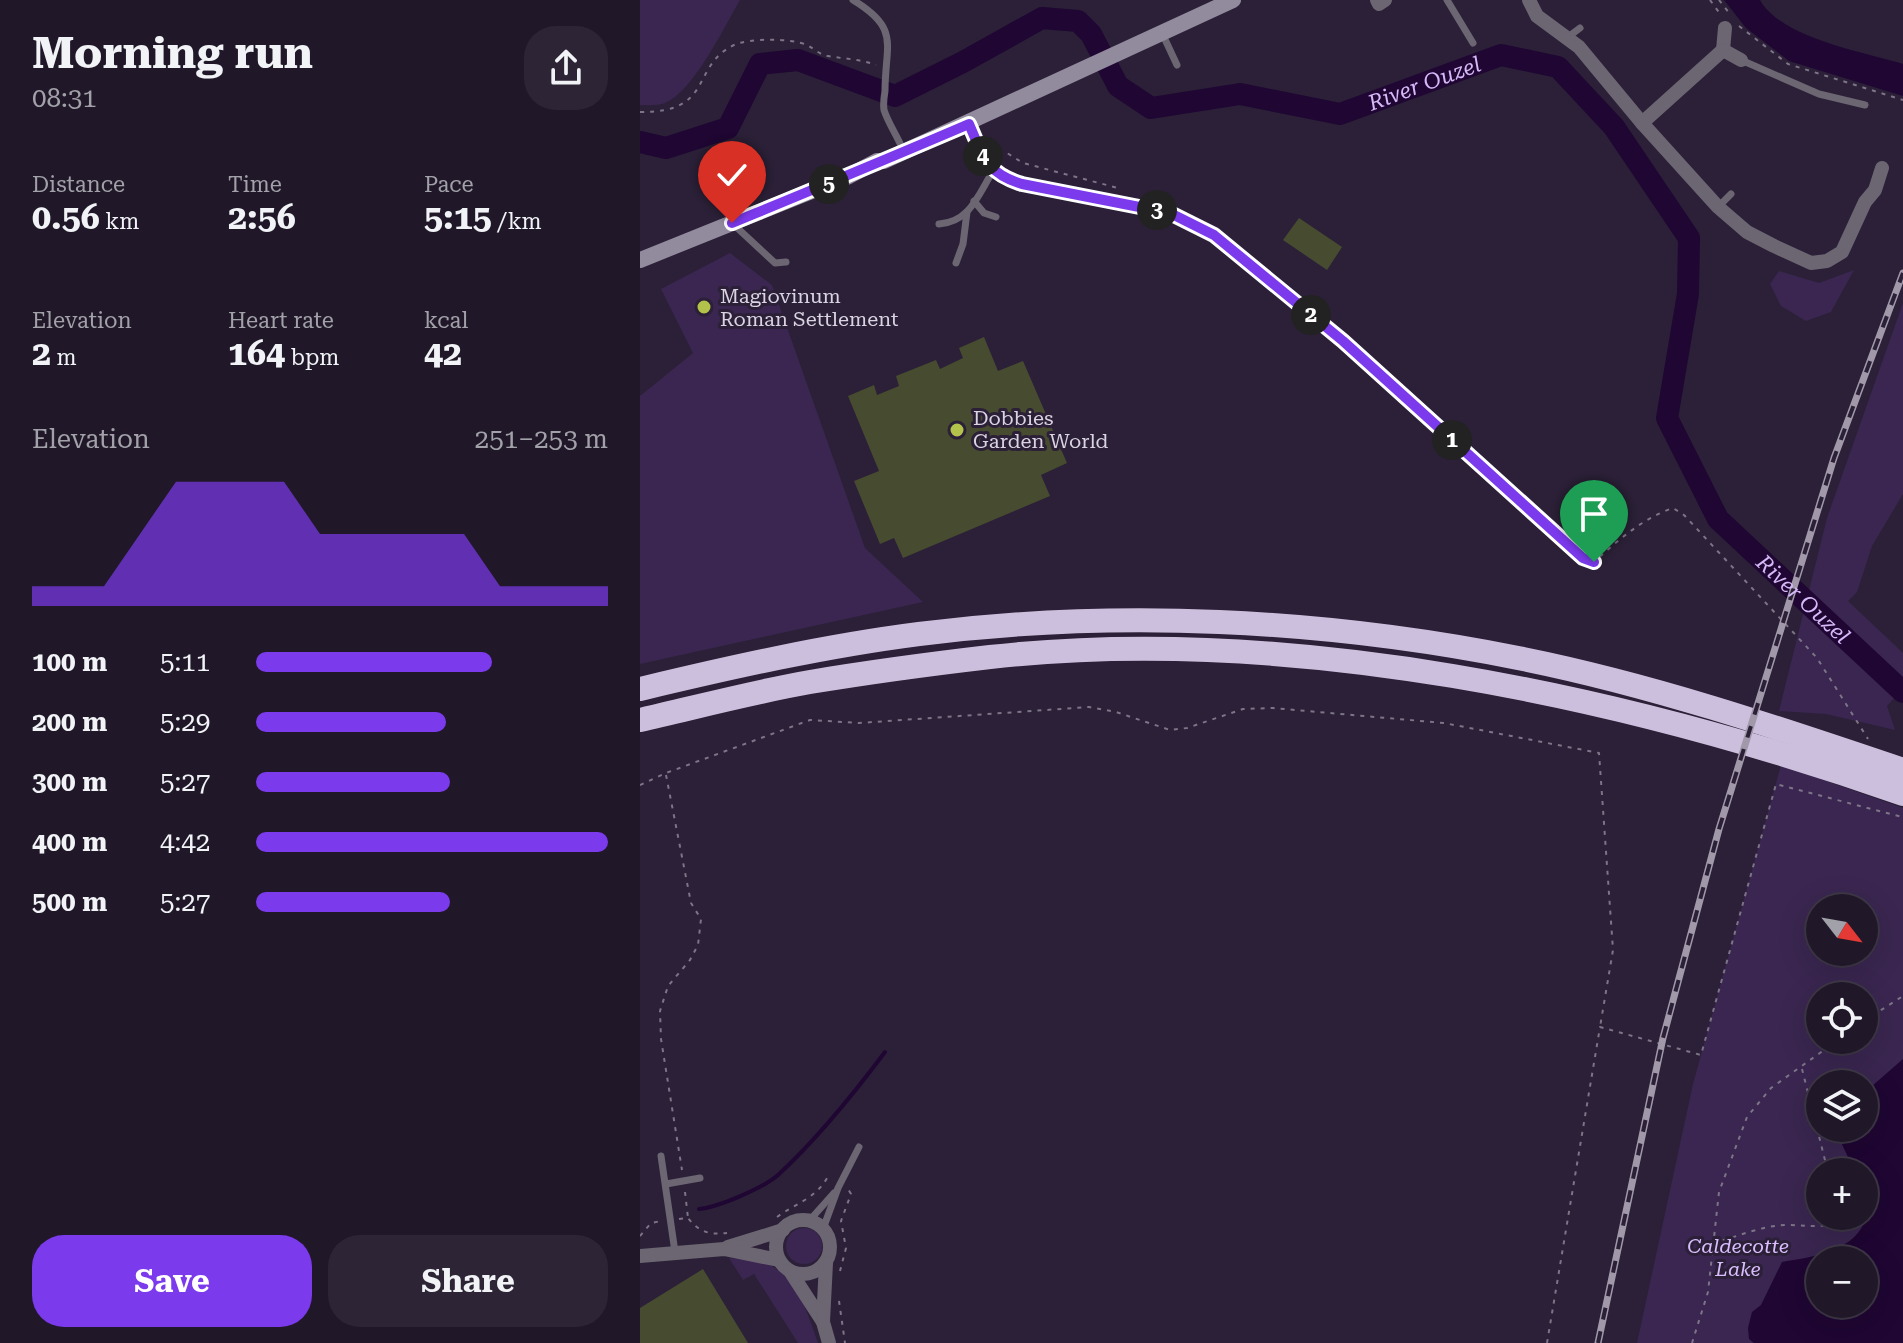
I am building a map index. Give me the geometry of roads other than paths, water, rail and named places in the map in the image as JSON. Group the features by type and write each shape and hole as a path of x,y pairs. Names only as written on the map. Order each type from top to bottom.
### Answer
{"highway":[{"path":"640,689 753,662 918,634 1100,621 1220,622 1353,633 1519,658 1734,713 1903,770"},
{"path":"640,720 808,683 992,657 1109,650 1224,652 1345,661 1527,690 1721,736 1851,775 1900,799"}],"street":[{"path":"640,260 969,124 1233,0"},
{"path":"1377,0 1379,4 1385,0"},
{"path":"1529,0 1537,16 1574,33 1598,60 1642,123 1697,175 1718,207 1747,232 1776,241 1811,263 1827,261 1842,252 1865,202 1875,190 1882,168"},
{"path":"1642,123 1723,50 1725,28"},
{"path":"1723,50 1741,60"},
{"path":"969,124 981,153 993,171 1022,184 1170,213 1214,235 1343,341"},
{"path":"640,1256 724,1249 783,1230 795,1222 809,1221 823,1229 830,1242 823,1322"},
{"path":"779,1260 777,1242 783,1230"},
{"path":"724,1249 779,1260 790,1271 823,1322 829,1343"},
{"path":"790,1271 806,1275 826,1263"}],"lane":[{"path":"853,0 872,11 885,27 889,52 885,68 884,110 904,152"},
{"path":"1447,0 1473,43"},
{"path":"1162,33 1177,65"},
{"path":"1741,60 1819,94 1865,105"},
{"path":"939,224 958,221 993,171"},
{"path":"1718,207 1731,194"},
{"path":"974,201 984,213 996,217"},
{"path":"956,263 963,244 967,212"},
{"path":"732,223 775,263 786,262"},
{"path":"823,1229 838,1188 859,1147"},
{"path":"661,1156 675,1252"},
{"path":"666,1184 700,1178"},
{"path":"809,1221 838,1188"}],"waterway":[{"name":"River Ouzel","path":"640,142 666,148 728,128 760,64 798,60 895,96 1042,18 1078,21 1091,34 1118,86 1151,108 1240,94 1340,114 1501,55 1558,67 1614,127 1689,238 1688,294 1667,418 1718,519 1903,692"},
{"path":"699,1209 740,1196 778,1175 834,1116 885,1052"}],"railway":[{"path":"1598,1343 1663,1038 1719,829 1834,458 1903,273"}],"place":[{"name":"Magiovinum Roman Settlement","path":"704,307"},
{"name":"Dobbies Garden World","path":"957,430"}],"park label":[{"name":"Caldecotte Lake","path":"1738,1258"}]}
